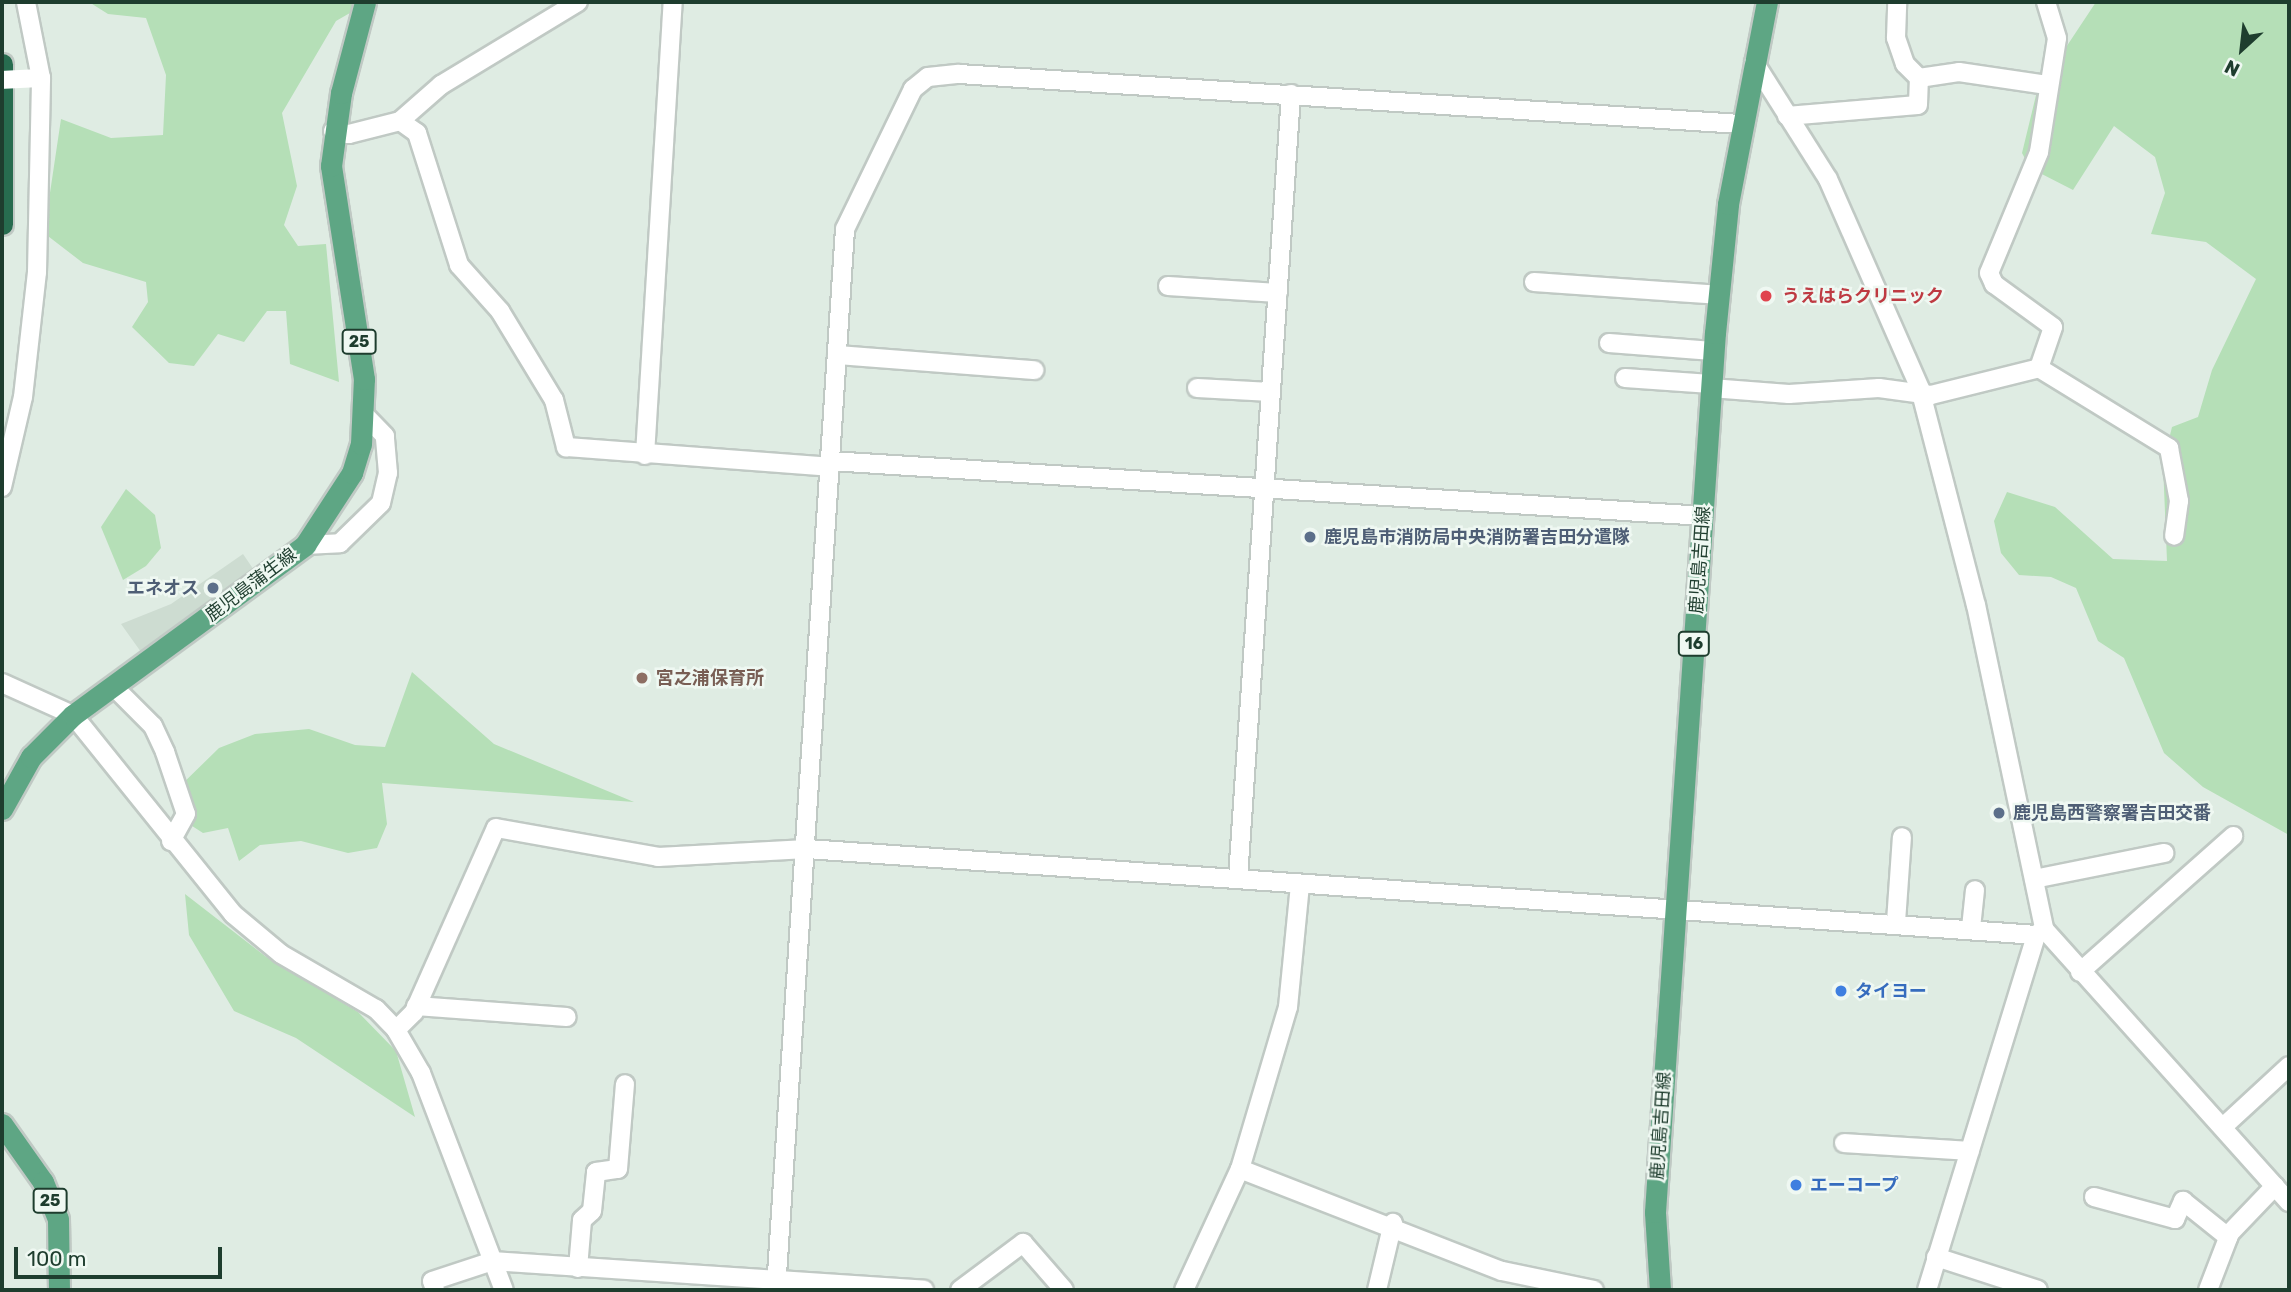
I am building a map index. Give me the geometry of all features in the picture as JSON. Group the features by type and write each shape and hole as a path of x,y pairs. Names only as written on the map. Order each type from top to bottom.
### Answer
{"highway":[{"path":"2,64 2,224"}],"main road":[{"name":"鹿児島蒲生線","path":"2,809 31,757 74,715 304,545 352,473 364,414 359,343 335,215 334,131 366,2"},
{"name":"鹿児島吉田線","path":"1660,1290 1655,1212 1713,351 1741,124 1767,2"},
{"name":"25","path":"2,1124 43,1182 58,1219 59,1290"}],"street":[{"path":"2,486 23,397 37,272 41,78 26,2"},
{"path":"334,131 349,134 400,121 441,85 578,2"},
{"path":"645,455 673,2"},
{"path":"1897,2 1896,38 1905,64 1920,78"},
{"path":"2039,368 2053,327 1994,284 1989,273 2039,152 2047,85 2057,38 2046,2"},
{"path":"1754,62 1828,179 1920,389 1976,605 2034,879 2040,932 1927,1290"},
{"path":"1920,78 1959,72 2047,85"},
{"path":"776,1285 807,849 836,355 850,208 920,82 959,74 1741,124"},
{"path":"2,80 41,78"},
{"path":"1787,116 1903,111 1918,105 1920,78"},
{"path":"1238,878 1291,94"},
{"path":"400,121 418,133 460,265 500,311 549,391 566,447 645,455 1265,488 1703,516"},
{"path":"1534,282 1718,295"},
{"path":"1168,286 1278,293"},
{"path":"1609,344 1713,351"},
{"path":"836,355 1034,370"},
{"path":"1625,378 1789,394 1920,389 1931,395 2039,368 2169,448 2179,501 2174,536"},
{"path":"1198,388 1271,392"},
{"path":"304,545 340,543 381,503 388,473 385,436 364,414"},
{"path":"2,683 74,715 171,841 254,935 348,989 396,1030 421,1073 504,1290"},
{"path":"114,687 153,726 165,752 186,814 171,841"},
{"path":"396,1030 416,1006 496,828 658,857 807,849 2040,932 2284,1192 2228,1237 2208,1290"},
{"path":"2080,972 2233,836"},
{"path":"1896,922 1902,837"},
{"path":"2034,879 2164,853"},
{"path":"1184,1290 1240,1168 1288,1007 1300,884"},
{"path":"1971,928 1975,890"},
{"path":"416,1006 567,1017"},
{"path":"2224,1126 2289,1066"},
{"path":"578,1268 596,1172 618,1169 625,1084"},
{"path":"1844,1143 1970,1151"},
{"path":"1240,1168 1393,1223 1502,1270 1574,1289 1594,1290"},
{"path":"2094,1197 2175,1219 2183,1201 2228,1237"},
{"path":"1377,1290 1393,1223"},
{"path":"960,1290 1023,1243 1064,1290"},
{"path":"1937,1257 2038,1290"},
{"path":"435,1290 432,1281 493,1261 776,1285 924,1290"}],"shaded area":[{"name":"エネオス","path":"243,554 256,573 141,652 121,624 171,604"}],"green space":[{"path":"89,2 369,2 336,21 282,113 297,186 284,225 298,246 326,244 339,382 290,364 286,311 267,311 244,342 218,334 194,366 169,363 132,327 148,302 146,282 83,263 44,233 61,119 111,138 163,135 166,75 146,18 108,14"},
{"path":"2096,2 2289,2 2289,835 2203,787 2164,753 2124,658 2098,641 2076,588 2051,577 2019,575 2001,553 1994,521 2007,492 2055,507 2113,559 2167,561 2163,464 2172,427 2198,417 2212,370 2256,279 2206,242 2151,234 2165,193 2155,157 2114,126 2073,190 2030,168 2022,153 2037,91"},
{"path":"126,489 155,515 161,548 146,566 123,580 101,527"},
{"path":"412,672 494,744 634,802 382,783 387,824 377,848 348,853 301,841 260,845 239,861 228,828 203,833 175,815 174,792 219,748 255,734 309,729 355,745 385,747"},
{"path":"185,894 265,956 358,1012 396,1051 415,1117 296,1038 234,1011 189,935"}],"place":[{"name":"うえはらクリニック","path":"1766,296"},
{"name":"鹿児島市消防局中央消防署吉田分遣隊","path":"1310,537"},
{"name":"エネオス","path":"213,588"},
{"name":"宮之浦保育所","path":"642,678"},
{"name":"鹿児島西警察署吉田交番","path":"1999,813"},
{"name":"タイヨー","path":"1841,991"},
{"name":"エーコープ","path":"1796,1185"}]}
